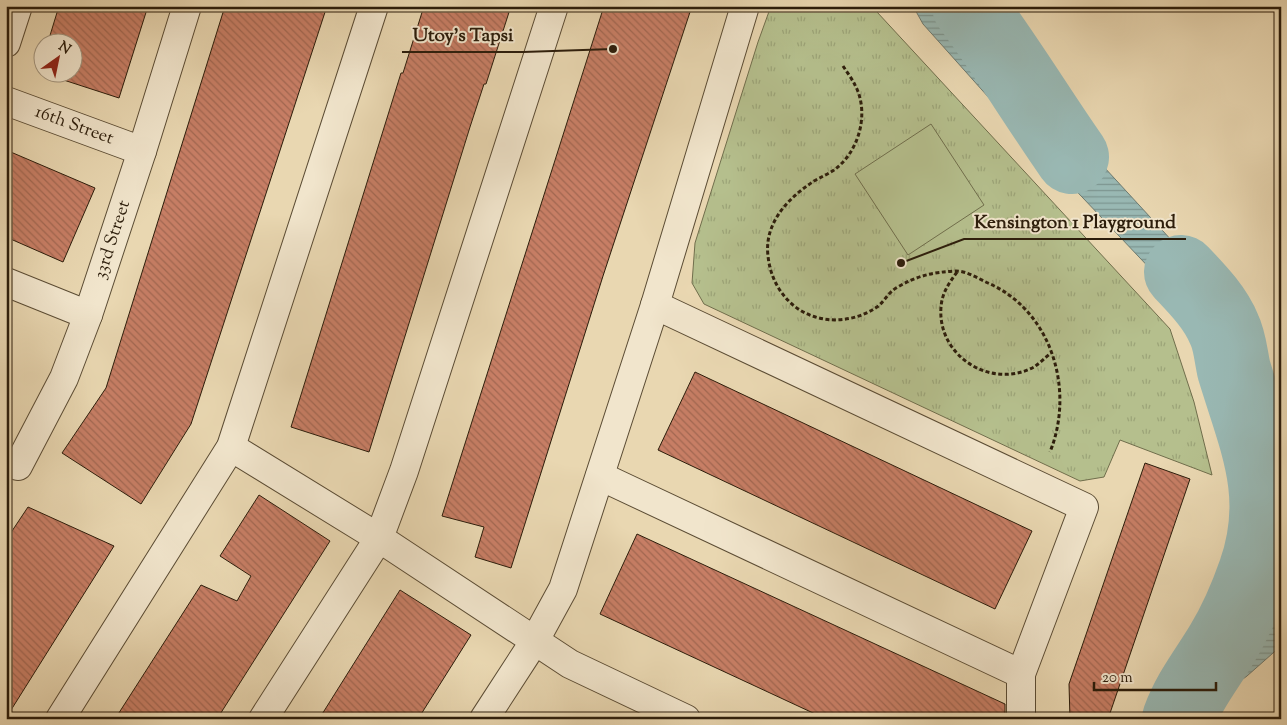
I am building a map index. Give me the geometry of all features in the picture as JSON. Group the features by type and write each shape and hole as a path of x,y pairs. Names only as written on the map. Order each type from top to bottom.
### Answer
{"street":[{"path":"6,43 18,6"},
{"name":"33rd Street","path":"12,464 64,378 88,316 187,6"},
{"path":"60,719 231,447 374,6"},
{"path":"263,719 379,538 407,461 554,6"},
{"path":"484,719 534,642 563,590 655,304 745,6"},
{"name":"16th Street","path":"6,100 142,151"},
{"path":"6,282 88,316"},
{"path":"655,304 1084,507 1021,674 1021,719"},
{"path":"231,447 379,538 570,664 686,719"},
{"path":"600,476 1021,674"}],"path":[{"path":"843,66 856,86 862,108 860,132 851,153 834,170 814,181 783,206 771,225 766,247 769,270 778,289 794,306 813,317 836,321 858,317 878,306 894,289 926,273 957,271 1004,290 1037,322 1057,362 1062,407 1051,451 1031,482"},
{"path":"957,271 946,288 941,306 942,325 949,344 961,359 978,370 997,375 1016,373 1034,367 1052,352"}],"green space":[{"path":"771,6 875,6 877,12 1170,329 1194,402 1212,475 1120,440 1104,477 1080,481 704,304 692,283 695,243"},
{"path":"931,124 984,205 908,255 855,174"}],"water":[{"path":"913,6 954,6 966,25 1022,78 1209,281 1256,341 1281,449 1281,646 1247,676 1214,700 1205,719 1161,719 1164,699 1192,658 1235,622 1265,574 1271,520 1247,422 1236,363 1158,277 1007,118 923,24"}],"building":[{"path":"59,6 148,6 119,98 70,82 82,82 82,32 51,32"},
{"path":"225,6 327,6 191,424 141,504 62,453 106,388"},
{"path":"424,6 511,6 470,127 369,452 291,427 401,73 403,73"},
{"path":"604,6 692,6 603,276 511,568 475,557 484,527 442,516"},
{"path":"6,150 95,188 63,262 6,237"},
{"path":"695,372 1032,531 995,609 658,450"},
{"path":"1145,463 1190,479 1108,719 1070,719 1069,684"},
{"path":"259,495 330,541 217,719 115,719 201,585 237,601 251,576 220,556"},
{"path":"28,507 114,546 6,718 6,540"},
{"path":"637,534 1005,704 1005,719 826,719 600,614"},
{"path":"400,590 471,635 418,719 319,719"}],"waterway":[{"path":"969,6 1072,157"},
{"path":"1179,719 1193,690 1227,636 1236,618 1255,572 1263,544 1266,518 1266,493 1263,469 1234,370 1226,334 1211,306 1181,272"}],"place":[{"name":"Utoy's Tapsi","path":"613,49"},
{"name":"Kensington 1 Playground","path":"901,263"}]}
